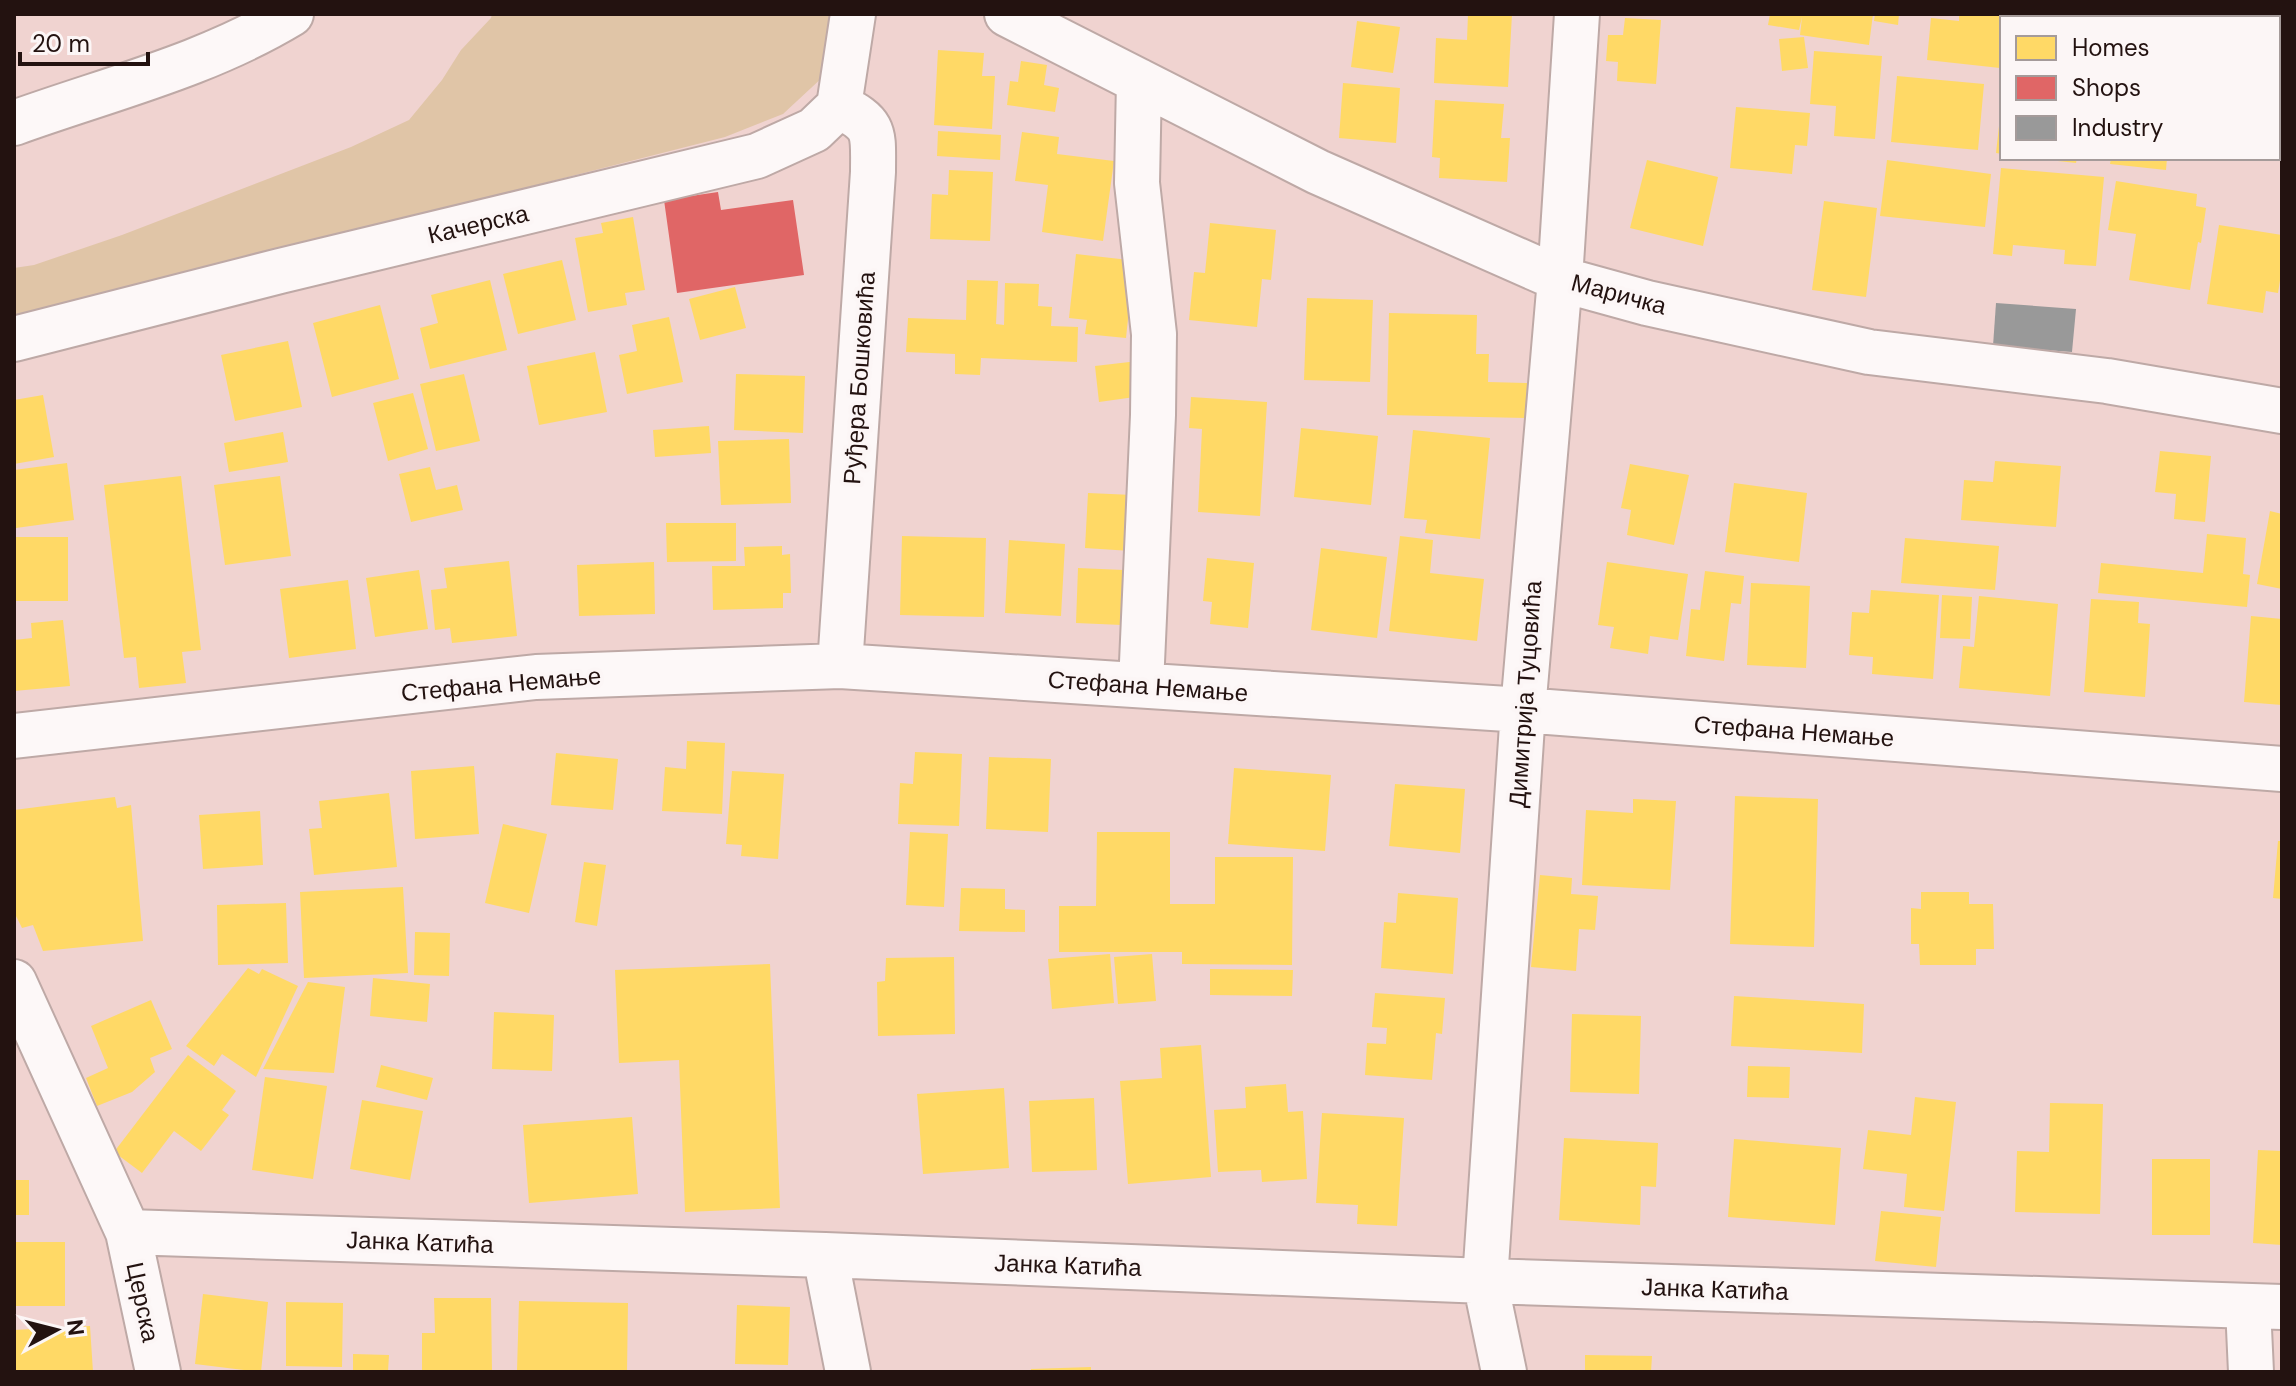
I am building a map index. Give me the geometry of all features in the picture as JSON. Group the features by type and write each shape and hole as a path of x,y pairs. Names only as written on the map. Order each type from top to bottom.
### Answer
{"street":[{"path":"15,124 192,63 236,44 291,14"},
{"path":"839,106 853,14"},
{"name":"Маричка","path":"1007,14 1318,172 1560,279 1647,303 1869,352 2107,381 2282,411"},
{"name":"Димитрија Туцовића","path":"1504,1372 1485,1281 1523,710 1560,279 1577,14"},
{"path":"1139,81 1137,183 1154,334 1141,685"},
{"name":"Качерска","path":"14,339 280,271 757,156 814,130 839,106"},
{"name":"Руђера Бошковића","path":"839,106 859,117 873,132 873,172 840,666"},
{"name":"Стефана Немање","path":"14,736 536,677 840,666 1523,710 2282,769"},
{"path":"14,982 128,1232"},
{"name":"Јанка Катића","path":"128,1232 2265,1307"},
{"name":"Церска","path":"128,1232 158,1372"},
{"path":"825,1255 848,1372"},
{"path":"2251,1372 2265,1307"}],"shaded area":[{"path":"492,14 840,14 825,75 783,114 725,137 14,318 14,268 34,265 122,235 351,147 409,120"}],"building: Homes":[{"path":"1468,14 1512,14 1508,87 1434,83 1436,38 1467,40"},
{"path":"1770,14 1873,14 1869,45 1800,35 1802,17 1799,30 1768,25"},
{"path":"1875,14 1899,14 1898,25 1874,21"},
{"path":"1959,14 2006,14 2000,16 2000,68 1927,60 1931,18 1959,21"},
{"path":"2051,14 2109,14 2109,16"},
{"path":"1625,18 1661,20 1656,84 1617,81 1618,62 1606,61 1608,35 1623,35"},
{"path":"1357,21 1400,27 1393,73 1351,67"},
{"path":"1804,37 1808,68 1782,71 1779,39"},
{"path":"938,50 984,53 982,76 995,76 992,129 934,125"},
{"path":"1814,51 1882,56 1875,139 1834,136 1836,106 1810,104"},
{"path":"2280,60 2282,60 2280,102"},
{"path":"1021,61 1047,65 1044,85 1059,88 1055,112 1007,105 1010,81 1018,82"},
{"path":"1897,76 1984,84 1978,150 1891,142"},
{"path":"1343,83 1400,88 1396,143 1339,138"},
{"path":"1435,100 1504,104 1501,138 1510,138 1507,182 1439,178 1440,158 1432,157"},
{"path":"1736,107 1810,113 1807,146 1795,145 1792,174 1730,168"},
{"path":"2000,117 2000,154 1996,153"},
{"path":"2280,124 2282,124 2280,156"},
{"path":"938,131 1001,135 1000,160 937,156"},
{"path":"1022,132 1059,137 1057,154 1114,161 1103,241 1042,232 1048,185 1015,181"},
{"path":"1647,160 1718,177 1703,246 1630,228"},
{"path":"1887,160 1991,174 1985,227 1880,216"},
{"path":"2049,160 2077,160 2076,163"},
{"path":"2111,160 2167,160 2166,170 2110,164"},
{"path":"2001,168 2104,177 2096,266 2064,264 2065,250 2013,245 2012,256 1993,254"},
{"path":"949,170 993,172 990,241 930,239 932,194 948,195"},
{"path":"2116,181 2197,194 2196,206 2206,208 2190,290 2129,280 2136,234 2108,230"},
{"path":"1824,201 1877,208 1866,297 1812,290"},
{"path":"633,217 645,290 625,293 627,305 588,312 575,238 603,233 601,223"},
{"path":"1210,223 1276,230 1271,280 1262,279 1257,327 1189,320 1194,272 1205,273"},
{"path":"2219,225 2282,235 2278,293 2266,291 2263,313 2207,304"},
{"path":"1076,254 1129,260 1126,290 1131,290 1126,338 1085,334 1087,320 1069,318"},
{"path":"562,260 576,320 518,334 503,274"},
{"path":"490,280 507,350 430,369 420,328 438,323 431,295"},
{"path":"967,280 998,281 996,324 1004,325 1005,283 1039,284 1038,306 1052,307 1051,326 1078,327 1077,362 981,358 980,375 955,374 955,354 906,352 908,318 966,320"},
{"path":"735,287 746,328 700,340 689,299"},
{"path":"1307,298 1373,300 1370,382 1304,380"},
{"path":"380,305 399,379 332,397 313,323"},
{"path":"1389,313 1477,315 1476,354 1489,354 1488,382 1527,383 1526,418 1387,415"},
{"path":"669,317 683,382 627,394 619,355 637,351 632,325"},
{"path":"288,341 302,407 235,421 221,355"},
{"path":"595,352 607,412 539,425 527,366"},
{"path":"1138,361 1142,396 1099,402 1095,366"},
{"path":"464,374 480,441 436,451 420,384"},
{"path":"736,374 805,376 803,433 734,430"},
{"path":"413,393 428,449 388,461 373,403"},
{"path":"43,395 54,457 14,464 14,400"},
{"path":"1191,397 1267,402 1260,516 1198,512 1202,429 1189,428"},
{"path":"709,426 711,453 655,457 653,430"},
{"path":"1301,428 1378,436 1371,505 1294,497"},
{"path":"1413,430 1490,438 1480,539 1425,533 1427,520 1404,518"},
{"path":"283,432 288,462 229,472 224,443"},
{"path":"789,439 791,503 721,505 718,441"},
{"path":"2160,451 2211,456 2205,522 2174,519 2176,494 2155,492"},
{"path":"1995,461 2061,466 2056,527 1961,520 1964,480 1993,482"},
{"path":"67,463 74,520 16,528 14,470"},
{"path":"1630,464 1689,475 1674,545 1627,535 1631,510 1621,508"},
{"path":"430,467 436,490 457,485 463,510 411,522 399,474"},
{"path":"181,476 201,650 182,652 186,683 139,688 136,657 124,658 104,485"},
{"path":"280,476 291,556 225,565 214,485"},
{"path":"1734,483 1807,493 1799,562 1725,552"},
{"path":"1088,493 1133,495 1131,551 1085,548"},
{"path":"2270,511 2282,514 2282,589 2257,584"},
{"path":"666,523 736,523 736,561 667,562"},
{"path":"2207,534 2246,538 2243,574 2250,575 2247,607 2098,593 2101,563 2203,573"},
{"path":"902,536 986,538 984,617 900,615"},
{"path":"1400,536 1433,540 1430,573 1484,579 1477,641 1389,631"},
{"path":"14,537 68,537 68,601 14,601"},
{"path":"1905,538 1999,546 1995,590 1901,583"},
{"path":"1009,540 1065,544 1061,616 1005,613"},
{"path":"782,546 782,555 790,554 791,593 783,593 783,608 713,610 712,566 745,566 744,547"},
{"path":"1321,548 1387,557 1377,638 1311,630"},
{"path":"1207,558 1254,563 1248,628 1210,624 1212,602 1203,601"},
{"path":"509,561 517,636 452,643 450,628 435,630 431,590 447,588 444,568"},
{"path":"654,562 655,614 579,616 577,565"},
{"path":"1607,562 1688,574 1678,640 1650,636 1648,654 1610,648 1614,627 1598,625"},
{"path":"1078,568 1124,570 1122,625 1076,623"},
{"path":"419,570 428,629 375,637 366,578"},
{"path":"1705,571 1744,576 1741,604 1731,603 1724,661 1686,656 1691,609 1700,610"},
{"path":"348,580 356,649 289,658 280,589"},
{"path":"1751,583 1810,586 1806,668 1747,665"},
{"path":"1871,590 1939,595 1933,679 1872,674 1873,657 1849,655 1852,612 1869,613"},
{"path":"1942,595 1972,597 1970,639 1940,638"},
{"path":"1979,596 2058,604 2050,696 1959,688 1963,646 1974,647"},
{"path":"2091,599 2139,602 2138,623 2150,624 2145,697 2084,692"},
{"path":"2251,616 2282,619 2282,705 2244,702"},
{"path":"63,620 70,686 14,691 14,640 32,638 31,623"},
{"path":"687,741 725,743 722,814 662,811 665,767 686,769"},
{"path":"915,752 962,754 959,826 898,824 900,783 913,784"},
{"path":"556,753 618,759 613,810 551,805"},
{"path":"989,757 1051,759 1048,832 986,829"},
{"path":"474,766 479,834 415,839 411,771"},
{"path":"1234,768 1331,775 1325,851 1228,844"},
{"path":"732,771 784,774 778,859 741,856 742,845 726,844"},
{"path":"1395,784 1465,789 1460,853 1389,846"},
{"path":"389,793 397,867 314,875 309,829 322,828 319,801"},
{"path":"1735,796 1818,799 1814,947 1730,944"},
{"path":"115,797 117,808 131,805 143,941 43,951 33,925 22,928 14,912 14,810"},
{"path":"1633,799 1676,801 1670,890 1582,885 1586,810 1633,813"},
{"path":"260,811 263,865 203,869 199,815"},
{"path":"503,824 547,834 529,913 485,903"},
{"path":"910,832 948,834 944,907 906,905"},
{"path":"1097,832 1170,832 1170,904 1215,904 1215,857 1293,857 1292,965 1182,964 1182,952 1059,952 1059,906 1096,906"},
{"path":"2278,841 2282,841 2282,899 2273,898"},
{"path":"584,862 606,865 597,926 575,922"},
{"path":"1540,875 1572,878 1571,894 1598,896 1595,930 1579,929 1576,971 1531,967"},
{"path":"403,887 408,973 304,978 300,892"},
{"path":"961,888 1005,889 1005,909 1025,910 1025,932 959,931"},
{"path":"1921,892 1969,892 1969,904 1993,904 1994,949 1976,949 1976,965 1920,965 1919,944 1911,944 1911,908 1921,909"},
{"path":"1398,893 1458,898 1453,974 1381,968 1384,922 1396,923"},
{"path":"286,903 288,963 218,965 217,905"},
{"path":"415,932 450,933 449,976 414,975"},
{"path":"1110,954 1114,1003 1052,1009 1048,959"},
{"path":"1152,954 1156,1001 1118,1004 1114,957"},
{"path":"954,957 955,1034 878,1036 877,982 885,981 886,958"},
{"path":"770,964 780,1208 685,1212 679,1060 619,1063 615,970"},
{"path":"248,968 259,974 262,969 298,986 256,1077 222,1054 214,1066 186,1046"},
{"path":"1210,969 1293,970 1292,996 1210,995"},
{"path":"373,978 430,984 427,1022 370,1016"},
{"path":"308,982 345,987 334,1073 263,1069"},
{"path":"1375,993 1445,998 1442,1034 1436,1033 1432,1080 1365,1075 1367,1043 1386,1044 1387,1028 1372,1027"},
{"path":"1734,996 1864,1004 1862,1053 1731,1046"},
{"path":"151,1000 172,1049 150,1058 155,1072 132,1092 97,1106 86,1078 108,1068 91,1026"},
{"path":"494,1012 554,1015 552,1071 492,1069"},
{"path":"1572,1014 1641,1016 1639,1094 1570,1092"},
{"path":"1201,1045 1211,1177 1128,1184 1120,1081 1162,1078 1160,1048"},
{"path":"188,1055 236,1091 222,1110 229,1115 201,1151 174,1131 142,1173 114,1152"},
{"path":"381,1065 433,1078 427,1100 376,1087"},
{"path":"1748,1066 1790,1067 1789,1098 1747,1097"},
{"path":"265,1077 327,1086 313,1179 252,1170"},
{"path":"1286,1084 1288,1112 1303,1111 1307,1179 1262,1182 1261,1170 1218,1172 1214,1110 1246,1108 1245,1087"},
{"path":"1004,1088 1009,1168 923,1174 917,1094"},
{"path":"1915,1097 1956,1102 1944,1211 1904,1207 1907,1174 1863,1169 1868,1130 1911,1135"},
{"path":"1094,1098 1097,1170 1032,1172 1029,1101"},
{"path":"362,1100 423,1111 410,1180 350,1169"},
{"path":"2050,1103 2103,1104 2100,1214 2015,1212 2017,1151 2049,1152"},
{"path":"1322,1113 1404,1118 1397,1226 1357,1224 1358,1205 1316,1203"},
{"path":"632,1117 638,1194 529,1203 523,1125"},
{"path":"1564,1138 1658,1143 1656,1187 1641,1186 1640,1225 1559,1220"},
{"path":"1734,1139 1841,1148 1835,1225 1728,1217"},
{"path":"2258,1150 2282,1151 2282,1245 2253,1243"},
{"path":"2152,1159 2210,1159 2210,1235 2152,1235"},
{"path":"14,1180 29,1180 29,1215 14,1215"},
{"path":"1881,1211 1941,1217 1936,1267 1875,1261"},
{"path":"14,1242 65,1242 65,1306 14,1306"},
{"path":"203,1294 268,1302 261,1372 195,1364"},
{"path":"434,1298 491,1298 492,1372 422,1372 422,1333 435,1333"},
{"path":"519,1301 628,1303 627,1372 517,1371"},
{"path":"286,1302 343,1303 342,1367 286,1366"},
{"path":"737,1305 790,1307 788,1365 735,1364"},
{"path":"90,1326 93,1372 14,1372 14,1330"},
{"path":"353,1354 389,1355 388,1372 353,1372"},
{"path":"1585,1355 1652,1356 1651,1372 1585,1372"},
{"path":"1091,1367 1091,1372 1031,1372 1031,1369"}],"building: Shops":[{"path":"718,192 721,210 793,200 804,275 677,293 664,200"}],"building: Industry":[{"path":"1996,303 2076,309 2072,352 1993,346"}]}
